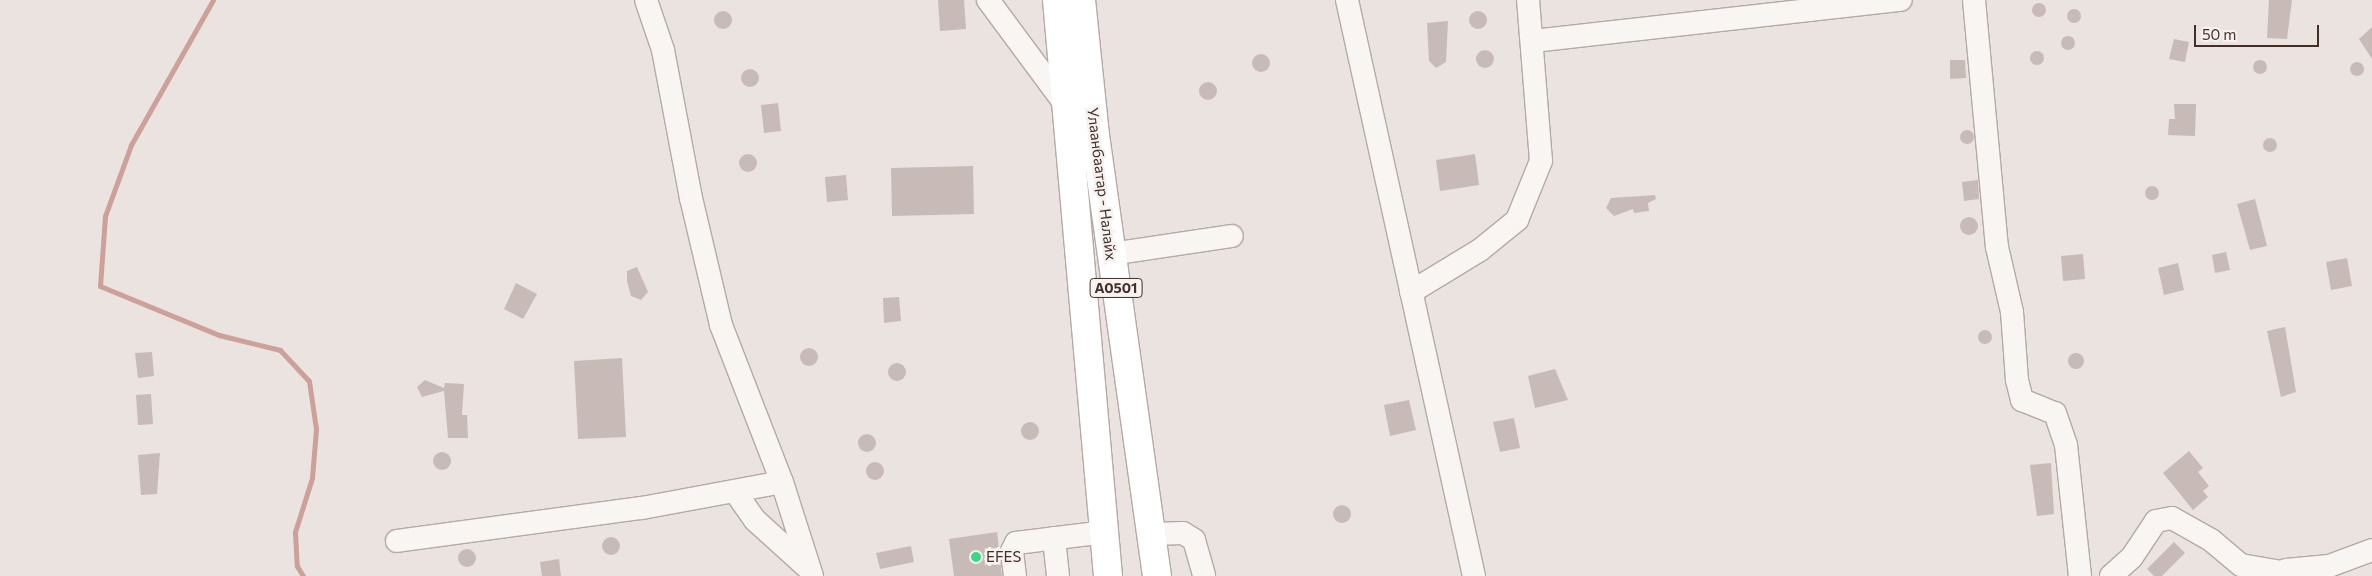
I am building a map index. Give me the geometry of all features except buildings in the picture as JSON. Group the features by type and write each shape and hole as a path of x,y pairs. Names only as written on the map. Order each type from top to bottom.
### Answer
{"highway":[{"name":"Улаанбаатар - Налайх","path":"1057,0 1108,576"},
{"name":"Улаанбаатар - Налайх","path":"1081,0 1111,254 1158,576"}],"street":[{"path":"646,0 664,50 690,198 721,325 782,482 811,573"},
{"path":"988,0 1068,108"},
{"path":"1347,0 1474,576"},
{"path":"1410,292 1480,250 1517,220 1541,161 1533,42 1528,0"},
{"path":"1533,42 1901,0"},
{"path":"1974,0 1997,247 2012,312 2017,380 2022,400 2054,413 2066,446 2080,576"},
{"path":"1111,254 1232,236"},
{"path":"397,541 736,493 782,482"},
{"path":"736,493 755,520 811,573"},
{"path":"2111,576 2132,557 2156,520 2172,518 2211,540 2241,565 2295,573 2329,566 2372,550"},
{"path":"1015,576 1014,546 1054,538 1105,532"},
{"path":"1151,534 1183,533 1194,540 1204,576"},
{"path":"1054,538 1058,576"}],"waterway":[{"path":"213,0 131,145 105,216 100,286 219,335 280,350 309,381 316,429 312,478 295,532 297,566 303,576"}],"place":[{"name":"EFES","path":"976,557"}]}
